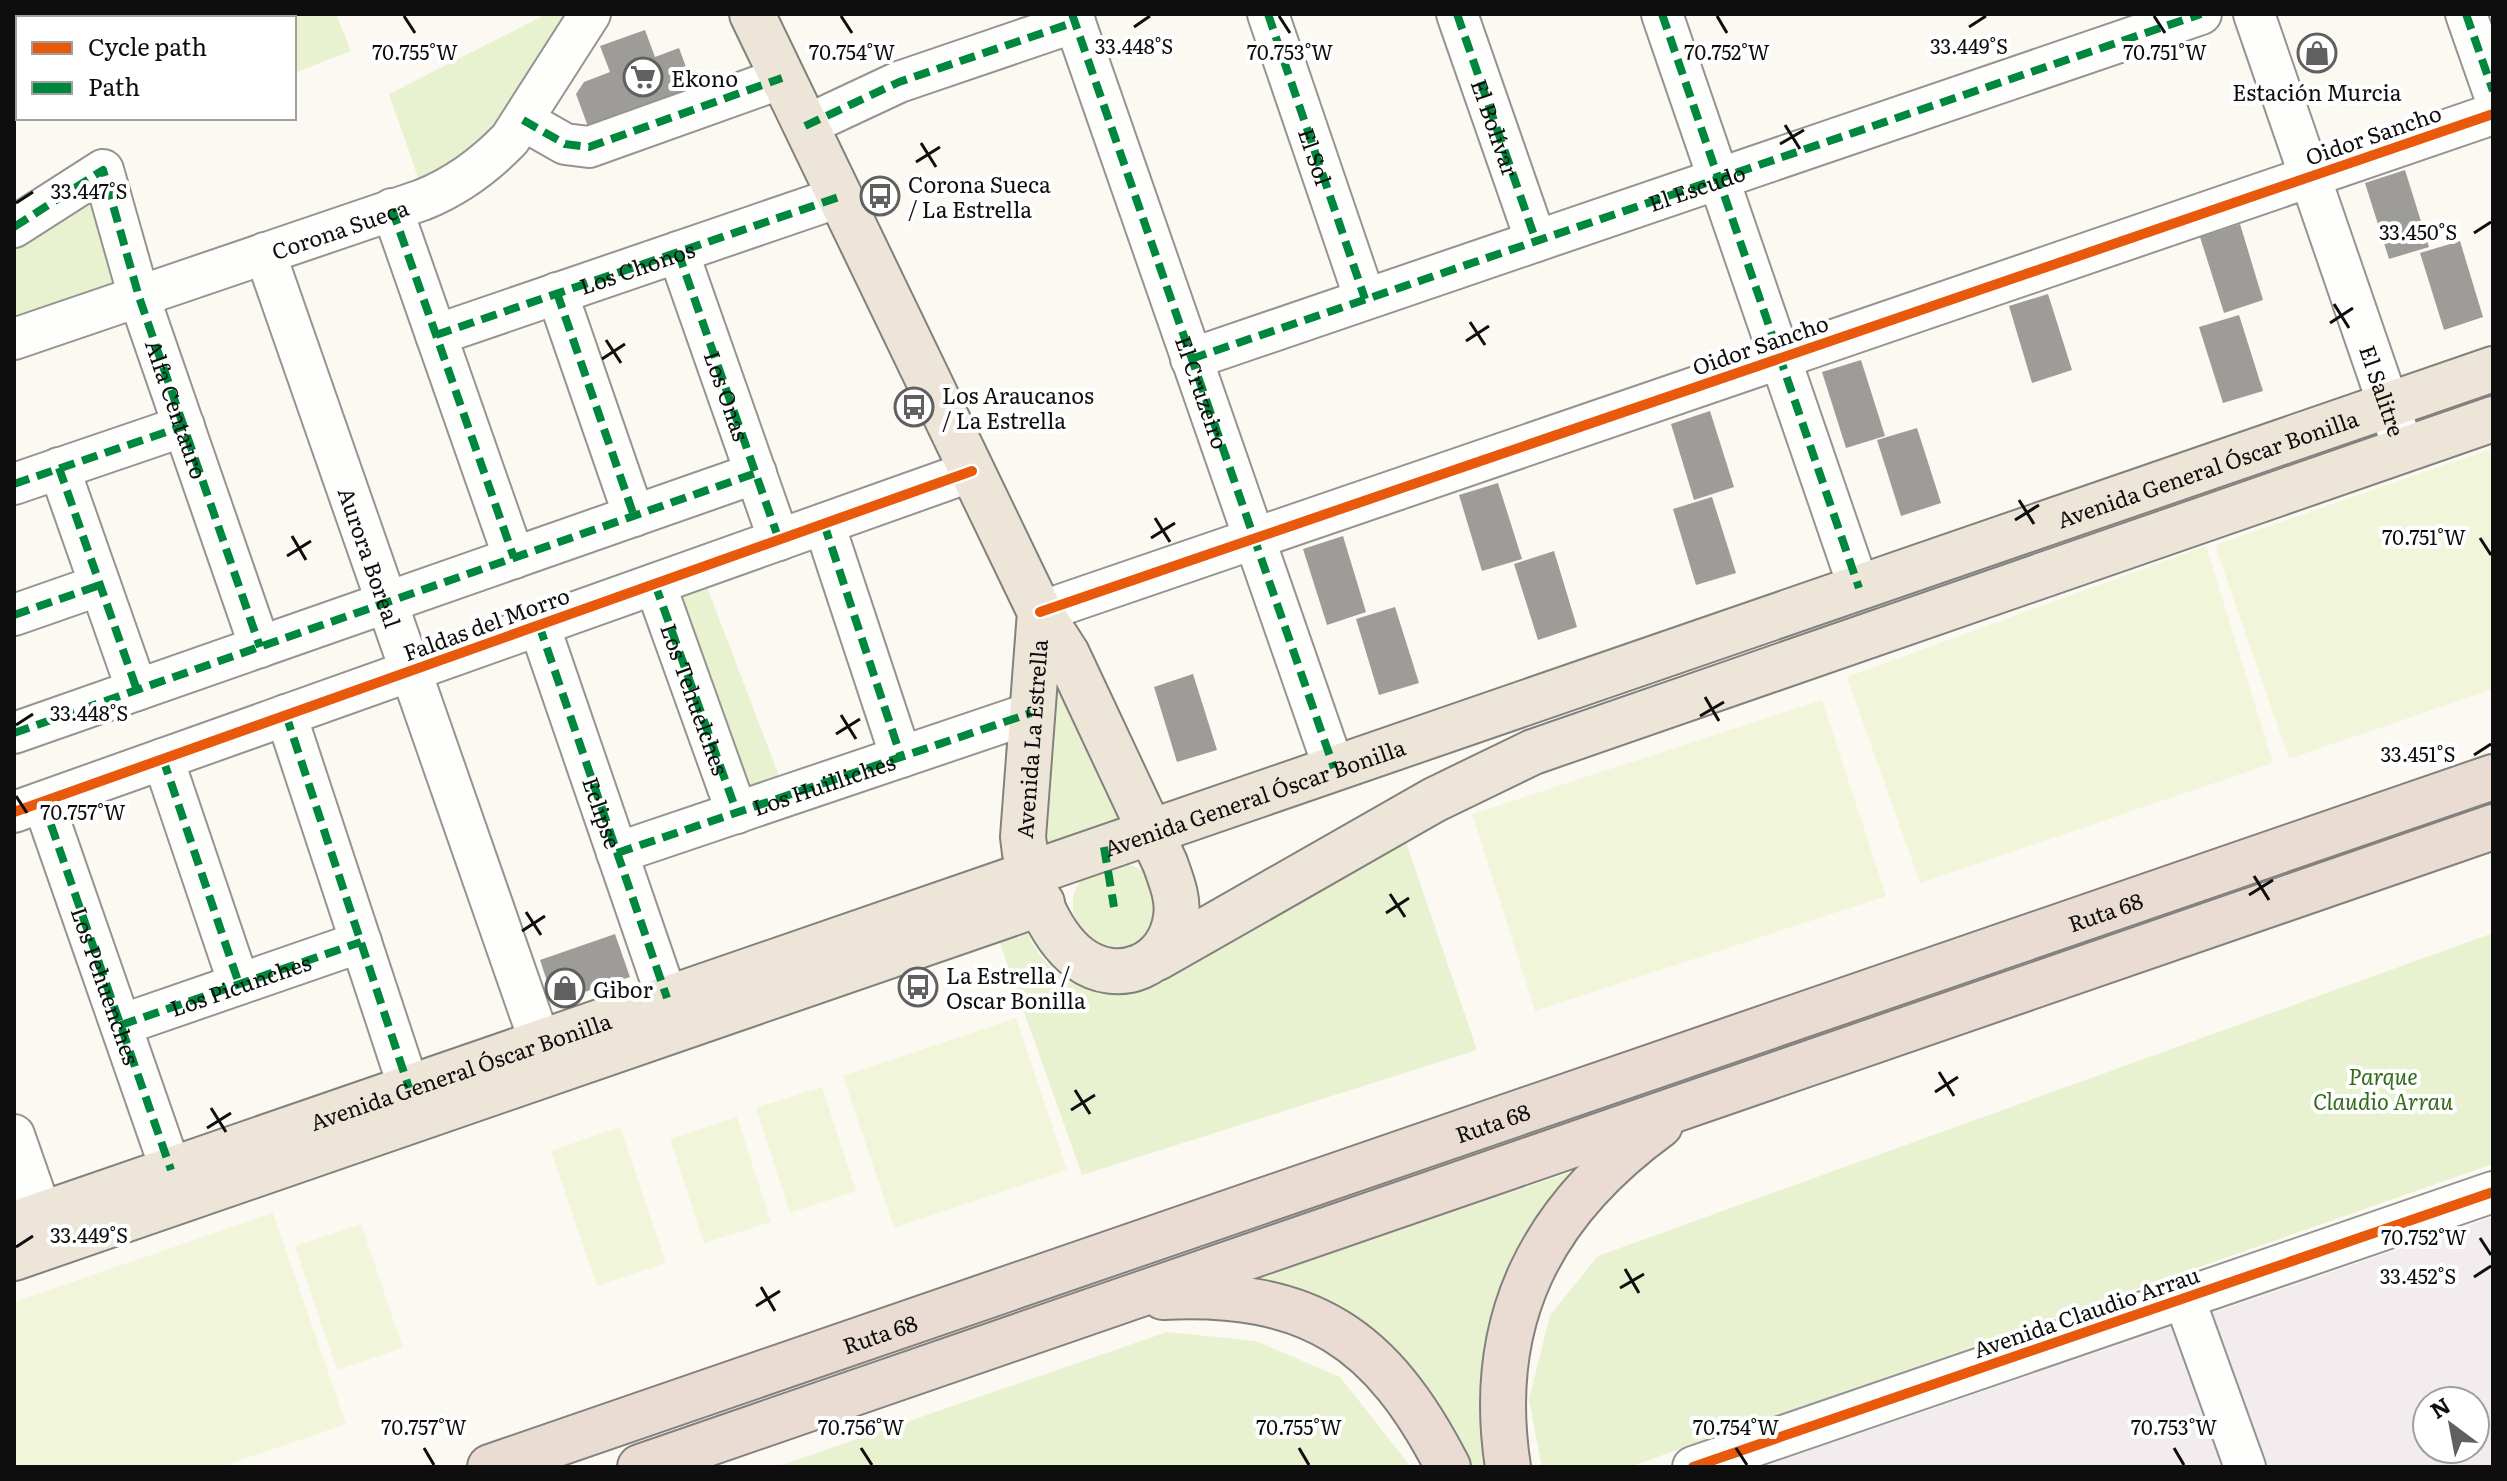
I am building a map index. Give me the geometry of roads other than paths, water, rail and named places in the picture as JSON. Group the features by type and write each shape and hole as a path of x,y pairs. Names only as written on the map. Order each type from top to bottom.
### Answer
{"highway":[{"name":"Ruta 68","path":"490,1467 2493,777"},
{"path":"640,1467 2493,827"},
{"path":"1508,1467 1503,1431 1506,1355 1520,1297 1537,1260 1556,1226 1583,1193 1626,1151 1691,1104"},
{"path":"1133,1298 1216,1298 1282,1308 1310,1316 1345,1336 1388,1373 1418,1412 1446,1459"}],"main road":[{"name":"Avenida La Estrella","path":"752,14 1040,612 1067,654 1171,879 1177,908 1170,939 1157,958 1129,970 1096,967 1072,952 1035,888 1023,837 1040,612"},
{"name":"Avenida General Óscar Bonilla","path":"14,1258 1035,888 1151,831 2493,369"},
{"path":"1157,958 1454,789 1533,752 2493,419"},
{"name":"Avenida General Óscar Bonilla","path":"28,1219 667,998 1035,888"}],"street":[{"name":"Corona Sueca","path":"14,339 460,183 494,155 523,120 590,14"},
{"name":"El Sol","path":"1268,14 1365,299"},
{"name":"El Bolívar","path":"1457,14 1536,241"},
{"path":"1662,14 1859,588"},
{"name":"El Escudo","path":"1191,359 2201,14"},
{"name":"El Salitre","path":"2254,14 2404,450"},
{"path":"2466,14 2493,91"},
{"path":"805,126 913,76 1073,18"},
{"name":"El Cruzeiro","path":"1073,18 1334,768"},
{"path":"523,120 565,144 589,147 782,78"},
{"name":"Oidor Sancho","path":"1040,612 2493,114"},
{"name":"Alfa Centauro","path":"14,227 103,170 139,297 260,647"},
{"name":"Los Chonos","path":"436,335 839,197"},
{"path":"392,209 514,558"},
{"name":"Los Onas","path":"678,252 779,540"},
{"name":"Aurora Boreal","path":"265,253 540,1042"},
{"path":"557,293 634,516"},
{"path":"14,484 184,426"},
{"path":"59,468 137,690"},
{"name":"Faldas del Morro","path":"28,807 972,471"},
{"path":"14,733 756,473"},
{"path":"824,524 901,757"},
{"name":"Los Tehuelches","path":"655,584 737,813"},
{"path":"14,615 100,585"},
{"name":"Eclipse","path":"539,625 667,998"},
{"name":"Los Huilliches","path":"617,853 1031,713"},
{"path":"286,715 409,1088"},
{"path":"163,759 239,984"},
{"name":"Los Pehuenches","path":"28,807 121,1025 171,1170"},
{"name":"Los Picunches","path":"121,1025 361,942"},
{"path":"14,1135 28,1219"},
{"name":"Avenida Claudio Arrau","path":"1693,1467 2493,1192"},
{"path":"2184,1298 2245,1467"}],"place":[{"name":"Estación Murcia","path":"2317,53"},
{"name":"Ekono","path":"643,77"},
{"name":"Corona Sueca / La Estrella","path":"880,196"},
{"name":"Los Araucanos / La Estrella","path":"914,407"},
{"name":"La Estrella / Oscar Bonilla","path":"918,987"},
{"name":"Gibor","path":"565,988"}],"park label":[{"name":"Parque Claudio Arrau","path":"2383,1088"}]}
